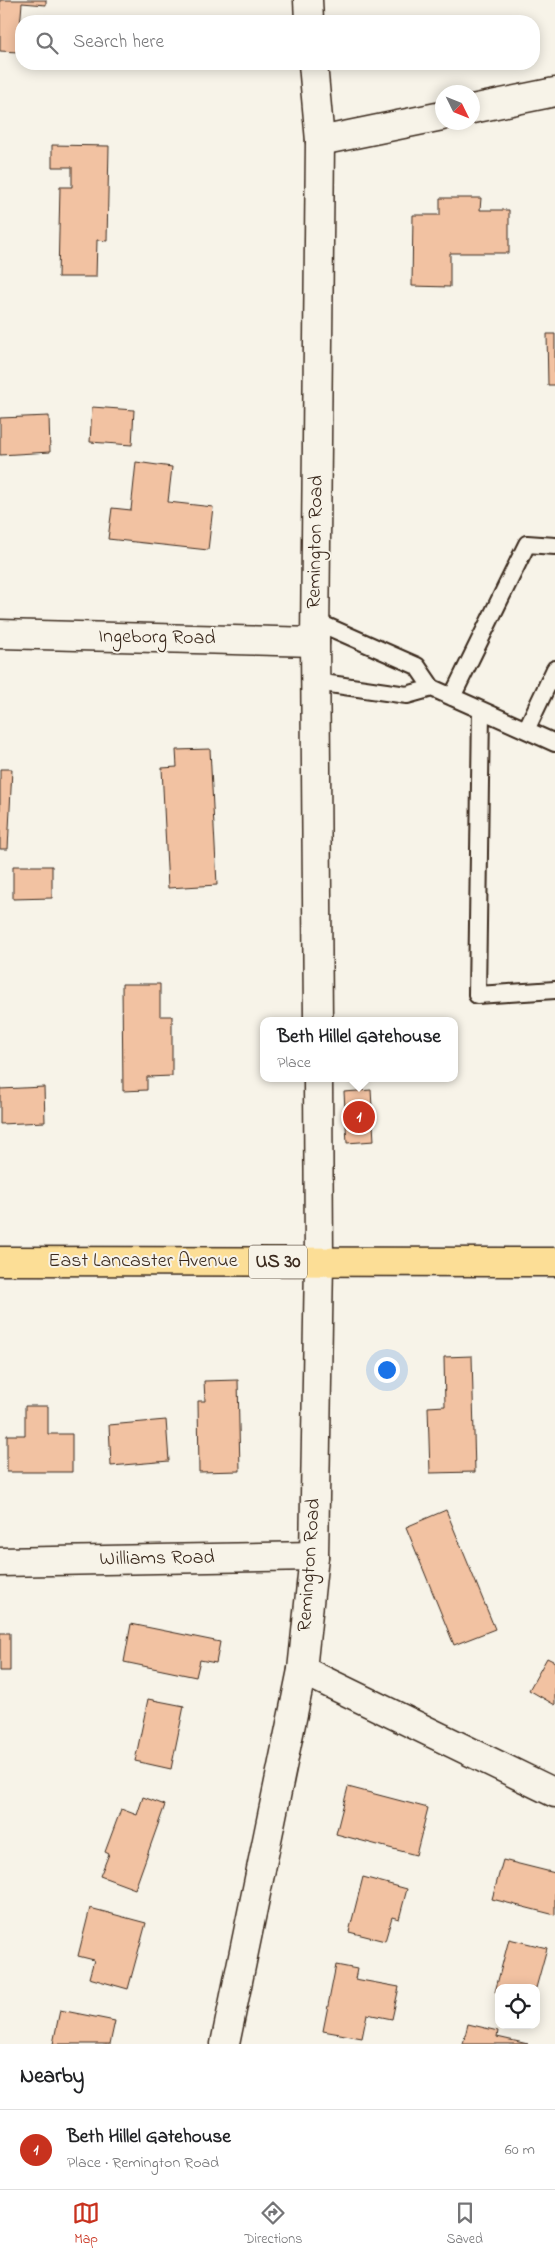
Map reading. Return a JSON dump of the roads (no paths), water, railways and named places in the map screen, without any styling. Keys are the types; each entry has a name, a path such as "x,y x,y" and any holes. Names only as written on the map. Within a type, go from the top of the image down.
{"highway":[{"name":"East Lancaster Avenue","path":"0,1261 555,1262"}],"street":[{"path":"308,0 309,15"},
{"name":"Remington Road","path":"314,70 320,141 315,631 318,1017"},
{"path":"480,107 555,92"},
{"path":"320,141 435,117"},
{"name":"Ingeborg Road","path":"0,634 315,631"},
{"name":"Remington Road","path":"225,2044 302,1670 314,1556 319,1262 318,1082"},
{"name":"Williams Road","path":"0,1562 314,1556"},
{"path":"302,1670 555,1793"}],"lane":[{"path":"452,697 527,544 555,546"},
{"path":"315,631 417,666 432,688 555,743"},
{"path":"526,730 555,669"},
{"path":"316,682 407,695 432,688"},
{"path":"481,711 477,995 555,990"}],"place":[{"name":"Beth Hillel Gatehouse","path":"359,1117"}]}
